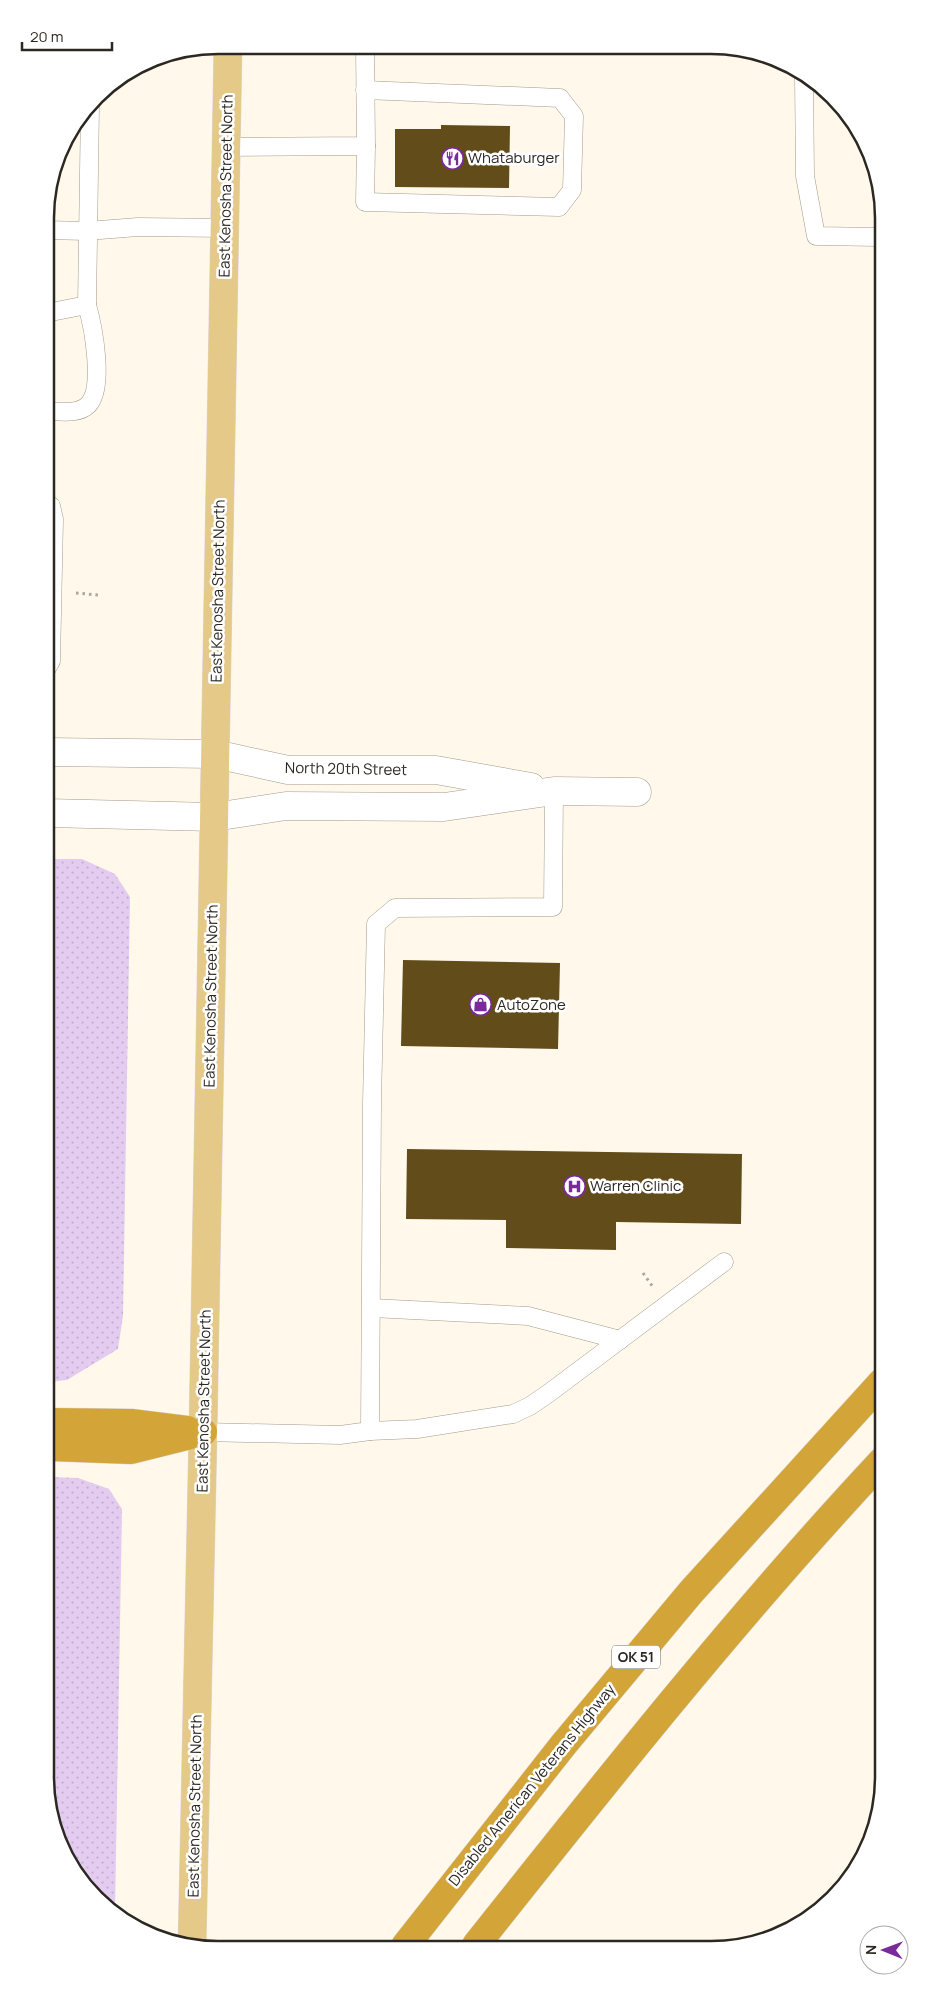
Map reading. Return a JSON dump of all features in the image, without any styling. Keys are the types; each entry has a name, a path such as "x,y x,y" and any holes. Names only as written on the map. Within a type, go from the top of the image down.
{"highway":[{"name":"Disabled American Veterans Highway","path":"409,1941 564,1744 691,1592 875,1390"},
{"path":"54,1422 131,1423 203,1432"},
{"path":"54,1447 131,1450 203,1432"},
{"path":"479,1941 634,1744 725,1636 875,1468"}],"main road":[{"name":"East Kenosha Street North","path":"192,1939 228,54"}],"street":[{"name":"North 20th Street","path":"54,752 215,754 288,770 436,770 554,791"},
{"name":"North 20th Street","path":"54,813 214,817 286,806 444,807 554,791 637,792"}],"lane":[{"path":"365,54 365,90 366,146 365,202 559,207 572,190 574,116 560,98 365,90"},
{"path":"804,83 806,176 816,236 875,237"},
{"path":"54,411 74,411 88,405 94,394 96,360 94,331 88,305 87,231 90,116"},
{"path":"226,147 366,146"},
{"path":"54,230 87,231 138,227 225,228"},
{"path":"54,311 88,305"},
{"path":"370,1431 372,1103 376,924 396,908 553,907 554,791"},
{"path":"203,1432 340,1435 370,1431 417,1429 513,1414 530,1406 724,1262"},
{"path":"372,1308 528,1316 620,1340"}],"shaded area":[{"path":"54,859 82,859 115,874 130,897 123,1316 118,1349 67,1380 54,1381"},
{"path":"54,1477 78,1478 109,1489 122,1509 115,1904 88,1877 76,1859 66,1840 55,1798"}],"building":[{"name":"Whataburger","path":"441,125 510,126 509,188 395,187 395,129 441,129"},
{"name":"AutoZone","path":"403,960 560,963 558,1049 401,1046"},
{"name":"Warren Clinic","path":"407,1149 742,1154 741,1224 616,1222 616,1250 506,1248 506,1220 406,1219"}],"place":[{"name":"Whataburger","path":"452,158"},
{"name":"AutoZone","path":"481,1005"},
{"name":"Warren Clinic","path":"574,1186"}]}
